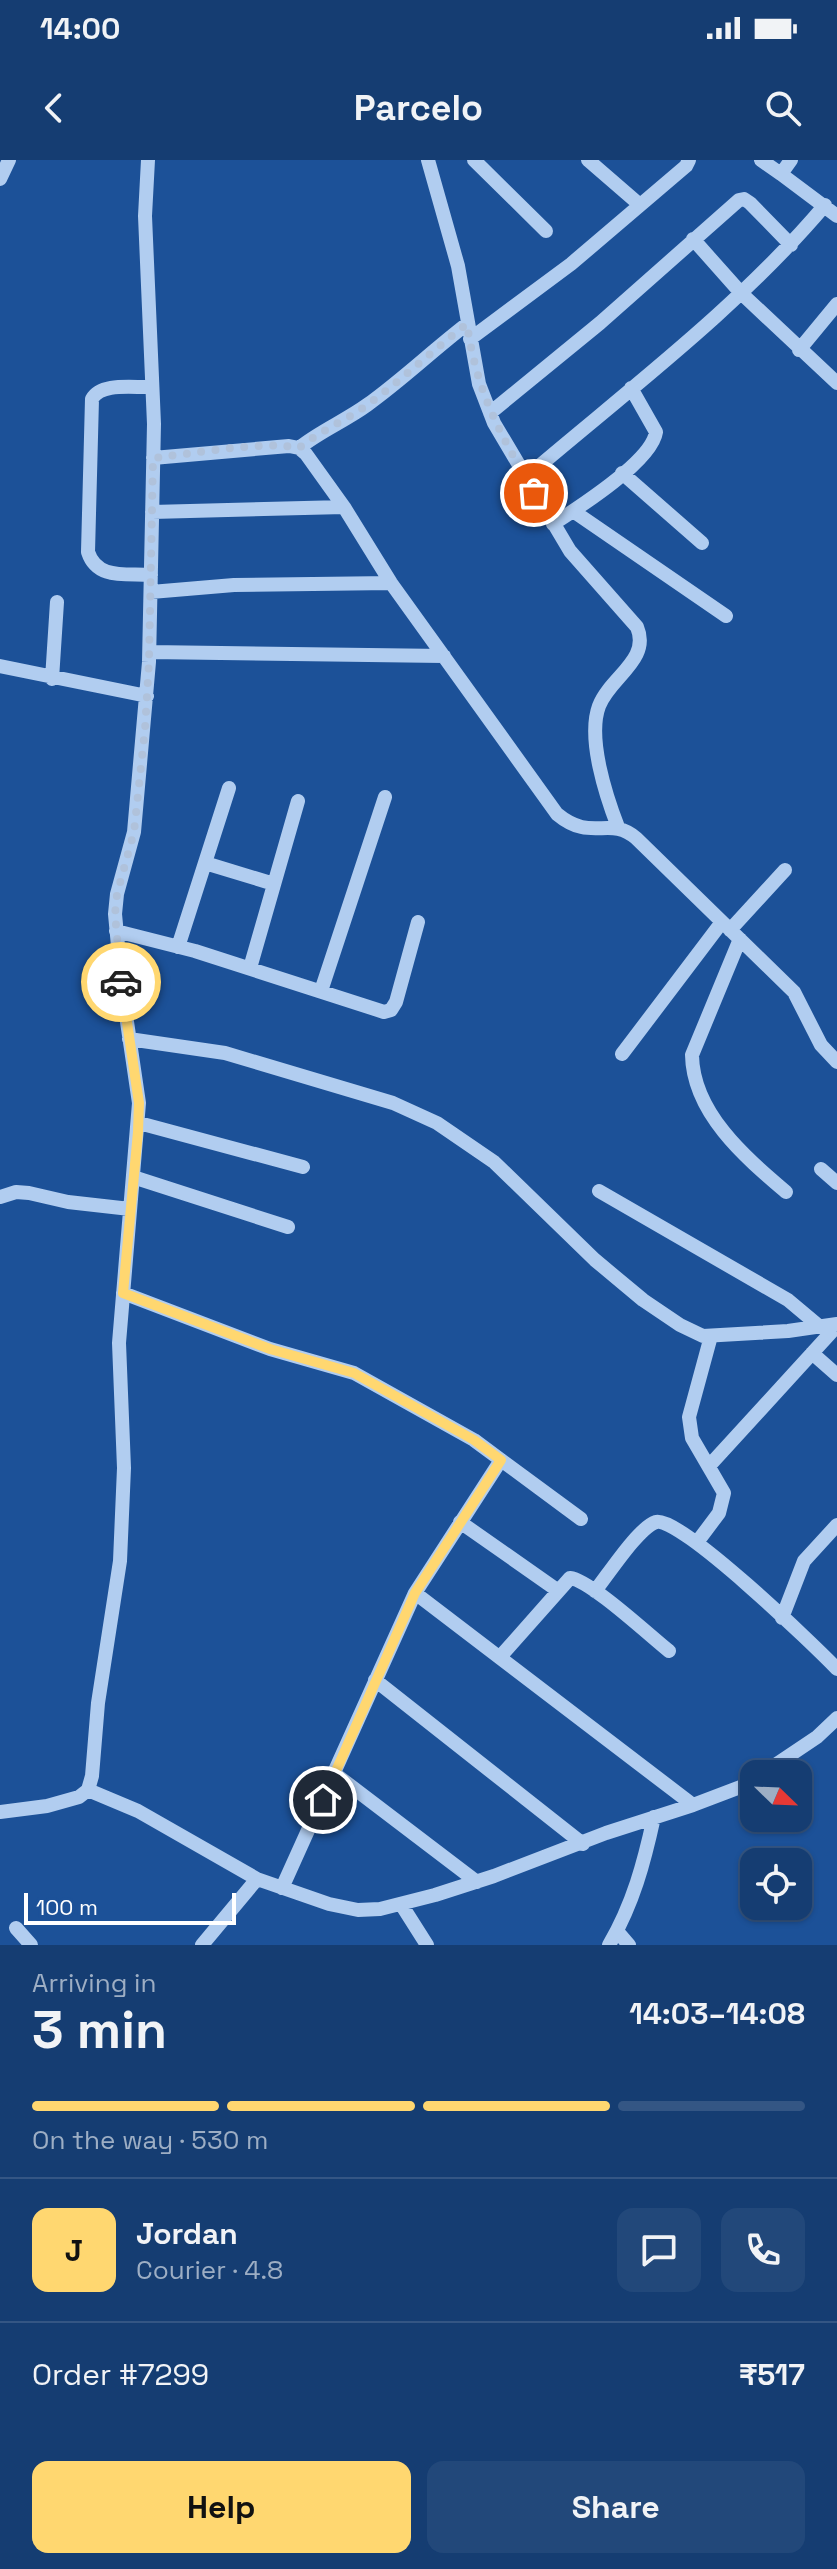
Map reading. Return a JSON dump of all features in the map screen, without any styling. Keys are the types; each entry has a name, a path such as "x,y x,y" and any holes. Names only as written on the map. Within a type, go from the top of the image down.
{"street":[{"path":"0,179 9,160"},
{"path":"1,1813 47,1806 79,1797 88,1790 121,1548 124,1468 119,1343 139,1103 116,931 117,894 134,832 150,652 153,458 145,216 148,160"},
{"path":"474,160 546,231"},
{"path":"588,160 640,205"},
{"path":"470,339 571,264 686,166 689,160"},
{"path":"761,160 837,216"},
{"path":"781,174 791,160"},
{"path":"429,161 458,266 479,384 490,413 570,551 637,627 642,638 637,657 600,705 595,724 606,797 618,827 636,838 794,992 821,1045 837,1062"},
{"path":"490,413 600,323 732,204 744,199 791,245"},
{"path":"525,478 741,293 791,245 825,205"},
{"path":"693,239 741,293 837,383"},
{"path":"799,350 837,304"},
{"path":"299,448 370,403 467,324"},
{"path":"151,575 103,572 95,568 88,552 94,393 101,389 152,387"},
{"path":"553,524 622,473 651,446 656,432 631,388"},
{"path":"153,458 259,447 299,448 344,507 391,583 557,814 575,827 589,831 618,827"},
{"path":"622,473 702,543"},
{"path":"152,512 344,507"},
{"path":"573,511 726,616"},
{"path":"151,592 234,585 391,583"},
{"path":"52,679 57,602"},
{"path":"150,652 444,656"},
{"path":"0,666 147,696"},
{"path":"178,947 229,788"},
{"path":"321,991 385,797"},
{"path":"250,968 298,801"},
{"path":"205,863 274,884"},
{"path":"622,1054 785,870"},
{"path":"116,931 250,968 384,1012 391,1010 396,1002 418,922"},
{"path":"731,930 692,1055 692,1074 727,1137 742,1155 786,1192"},
{"path":"129,1039 225,1053 393,1103 437,1123 494,1162 595,1260 643,1300 680,1325 703,1336 837,1325"},
{"path":"139,1123 303,1167"},
{"path":"821,1169 837,1183"},
{"path":"133,1177 288,1227"},
{"path":"599,1191 788,1300 819,1326"},
{"path":"0,1197 16,1192 29,1193 68,1202 130,1209"},
{"path":"123,1293 270,1349 354,1373 474,1440 581,1519"},
{"path":"709,1466 837,1325"},
{"path":"698,1541 719,1513 724,1500 721,1485 692,1438 689,1417 711,1336"},
{"path":"812,1353 837,1375"},
{"path":"282,1888 415,1593 501,1460"},
{"path":"595,1591 643,1531 654,1522 663,1521 698,1541 837,1669"},
{"path":"460,1522 557,1590"},
{"path":"782,1618 804,1561 837,1525"},
{"path":"500,1657 570,1578 595,1591 669,1651"},
{"path":"415,1593 693,1805"},
{"path":"375,1680 583,1844"},
{"path":"783,1760 817,1737 837,1718"},
{"path":"335,1774 477,1882"},
{"path":"88,1790 138,1811 257,1879 329,1904 358,1910 380,1909 477,1882 740,1787"},
{"path":"609,1945 641,1876 654,1817"},
{"path":"202,1945 257,1879"},
{"path":"401,1904 427,1945"},
{"path":"16,1928 31,1945"},
{"path":"617,1931 629,1945"}],"way so far":[{"path":"121,982 115,914 117,894 134,832 145,729 153,458 259,447 299,448 370,403 467,324 479,384 490,413 534,493"}],"route":[{"path":"121,982 139,1103 123,1293 270,1349 354,1373 474,1440 501,1460 415,1593 323,1800"}]}
